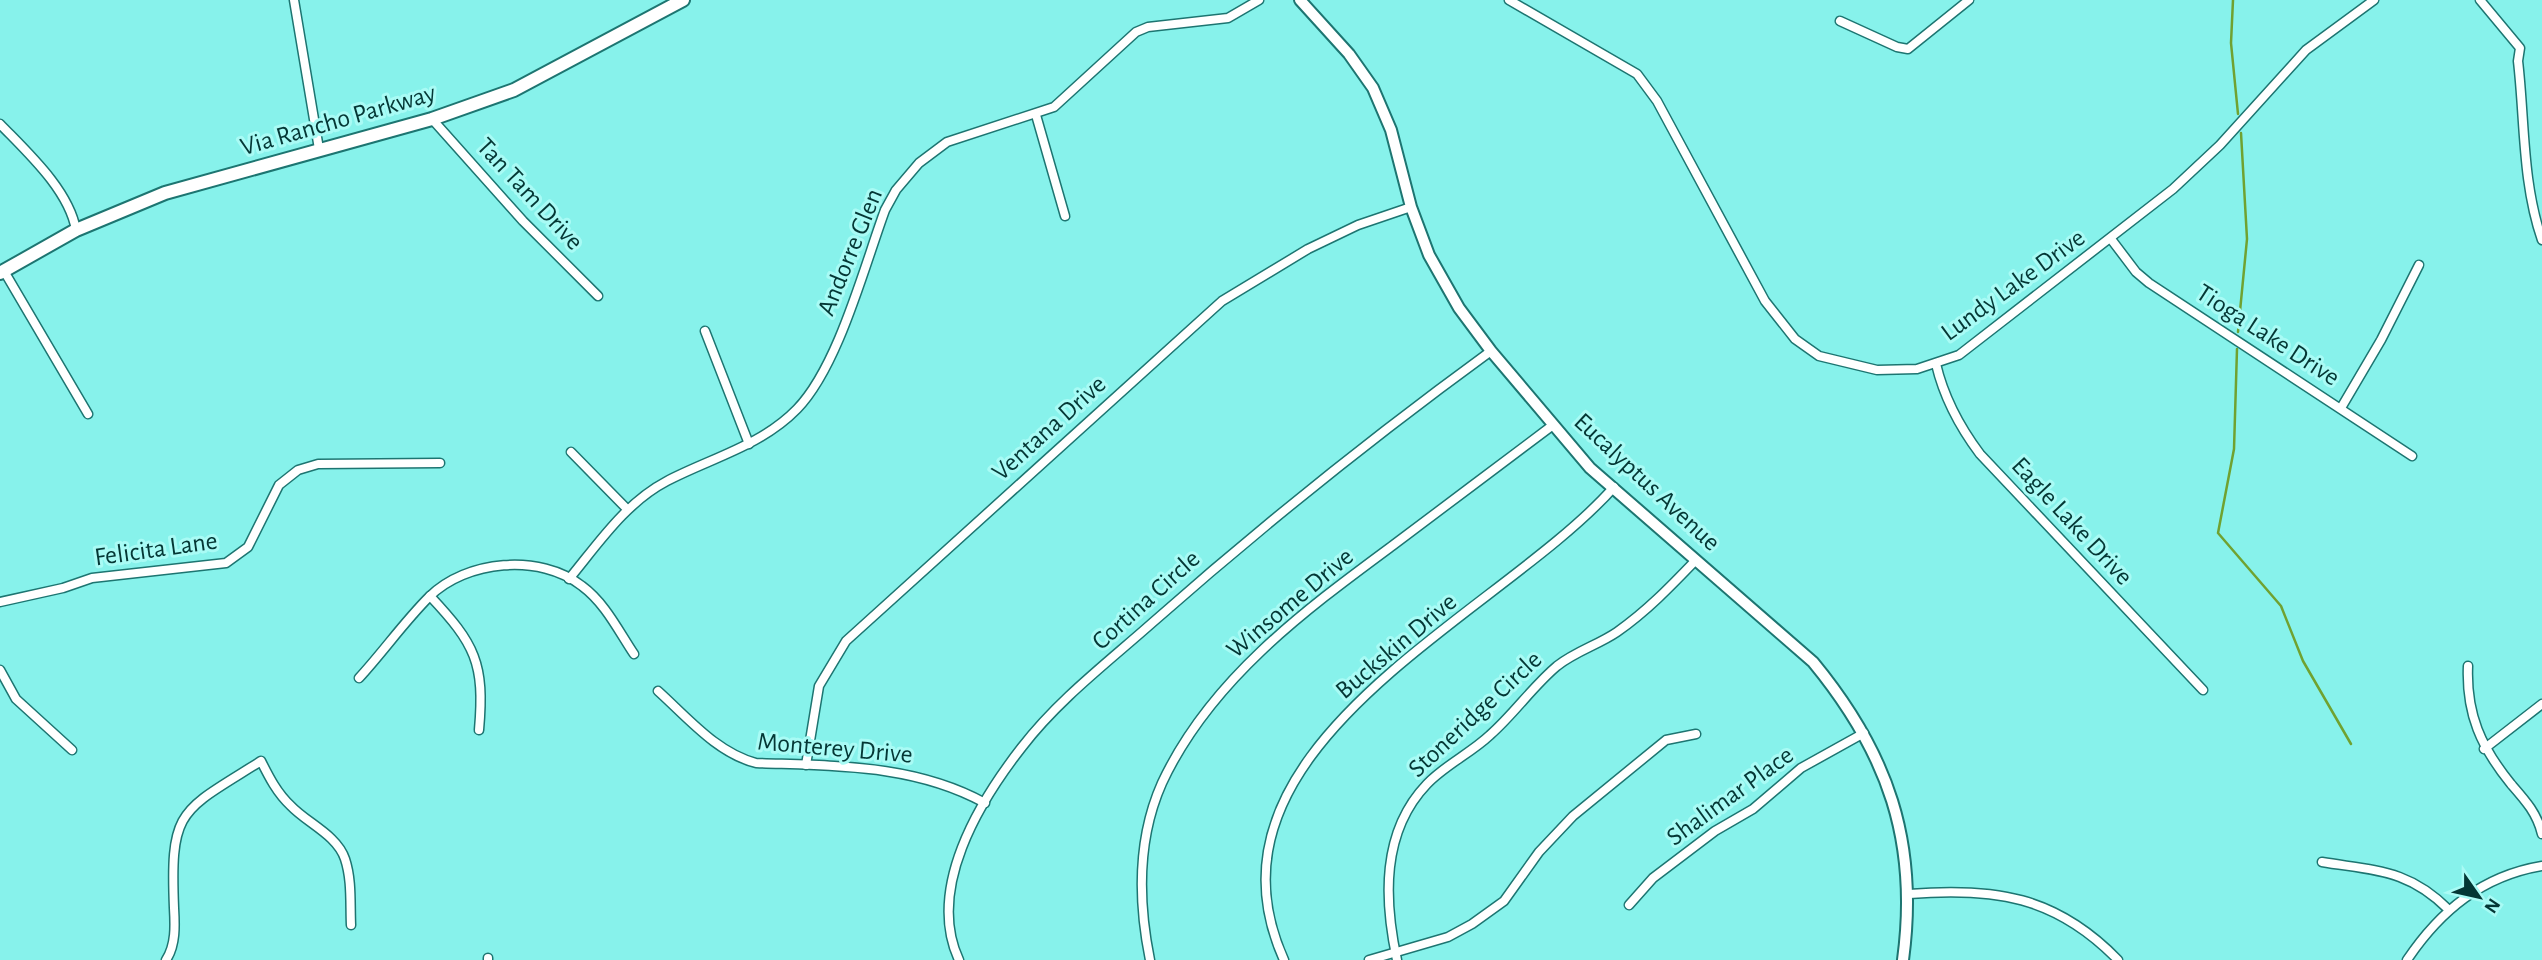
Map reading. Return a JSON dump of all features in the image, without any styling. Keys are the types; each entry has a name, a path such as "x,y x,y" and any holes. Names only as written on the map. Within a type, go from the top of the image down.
{"main road":[{"name":"Via Rancho Parkway","path":"2,272 76,230 165,193 432,119 514,90 683,0"}],"street":[{"path":"294,0 319,149"},
{"name":"Andorre Glen","path":"569,579 627,509 665,482 749,444 779,426 815,387 828,365 885,210 896,190 919,163 947,142 1054,107 1136,32 1148,27 1228,18 1259,0"},
{"name":"Eucalyptus Avenue","path":"1300,0 1349,54 1373,88 1391,130 1411,207 1435,265 1459,308 1491,351 1591,468 1813,662 1841,696 1884,772 1897,812 1909,894 1903,960"},
{"name":"Lundy Lake Drive","path":"1509,0 1637,74 1657,101 1765,301 1794,339 1819,356 1877,370 1917,369 1937,364 1959,355 1977,343 2174,189 2220,145 2306,50 2374,0"},
{"path":"1840,21 1897,47 1908,49 1969,0"},
{"path":"2480,0 2520,48 2518,61 2526,171 2533,215 2542,240"},
{"path":"1036,115 1065,216"},
{"name":"Tan Tam Drive","path":"432,119 523,221 598,296"},
{"path":"0,124 34,159 74,219 76,230"},
{"name":"Ventana Drive","path":"806,765 819,686 846,640 1222,301 1308,249 1358,225 1411,207"},
{"name":"Tioga Lake Drive","path":"2111,239 2136,272 2149,283 2412,456"},
{"path":"2341,408 2381,340 2419,265"},
{"path":"2,272 88,414"},
{"path":"705,331 749,444"},
{"name":"Cortina Circle","path":"959,960 948,913 952,882 962,850 985,803 1022,746 1082,685 1259,528 1361,446 1491,351"},
{"name":"Eagle Lake Drive","path":"1937,364 1942,387 1962,431 1980,454 2203,690"},
{"name":"Winsome Drive","path":"1150,960 1142,919 1142,860 1149,825 1161,785 1180,749 1204,715 1235,678 1314,603 1553,425"},
{"path":"571,452 627,509"},
{"name":"Felicita Lane","path":"0,602 63,588 92,578 226,563 248,547 279,485 298,470 318,464 440,463"},
{"name":"Buckskin Drive","path":"1284,960 1268,910 1265,873 1273,828 1291,786 1315,749 1362,695 1556,545 1614,487"},
{"name":"Stoneridge Circle","path":"1396,956 1387,893 1388,866 1392,847 1410,804 1427,783 1490,736 1556,667 1577,652 1615,633 1651,606 1696,560"},
{"path":"359,678 430,596 460,576 485,567 536,567 580,584 600,602 634,654"},
{"path":"430,596 461,629 476,657 482,693 479,730"},
{"path":"2468,666 2469,708 2484,749 2533,811 2542,835"},
{"path":"0,670 16,699 72,750"},
{"name":"Monterey Drive","path":"658,691 715,743 741,760 874,769 920,776 985,803"},
{"path":"2484,749 2542,704"},
{"name":"Shalimar Place","path":"1629,905 1653,878 1715,831 1753,809 1801,768 1864,733"},
{"path":"1369,960 1396,956 1472,925 1504,901 1539,852 1573,817 1667,740 1696,734"},
{"path":"166,960 175,931 172,851 183,818 197,801 261,761 274,786 291,806 331,838 344,856 349,875 351,925"},
{"path":"2322,862 2404,877 2432,894 2449,910"},
{"path":"2407,960 2420,940 2464,896 2489,882 2542,866"},
{"path":"1909,894 1959,890 2020,898 2057,911 2097,938 2118,960"}],"waterway":[{"path":"2233,0 2231,43 2238,114"},
{"path":"2238,332 2247,239 2241,133"},
{"path":"2237,349 2234,449 2218,533 2281,606 2303,661 2351,744"}]}
